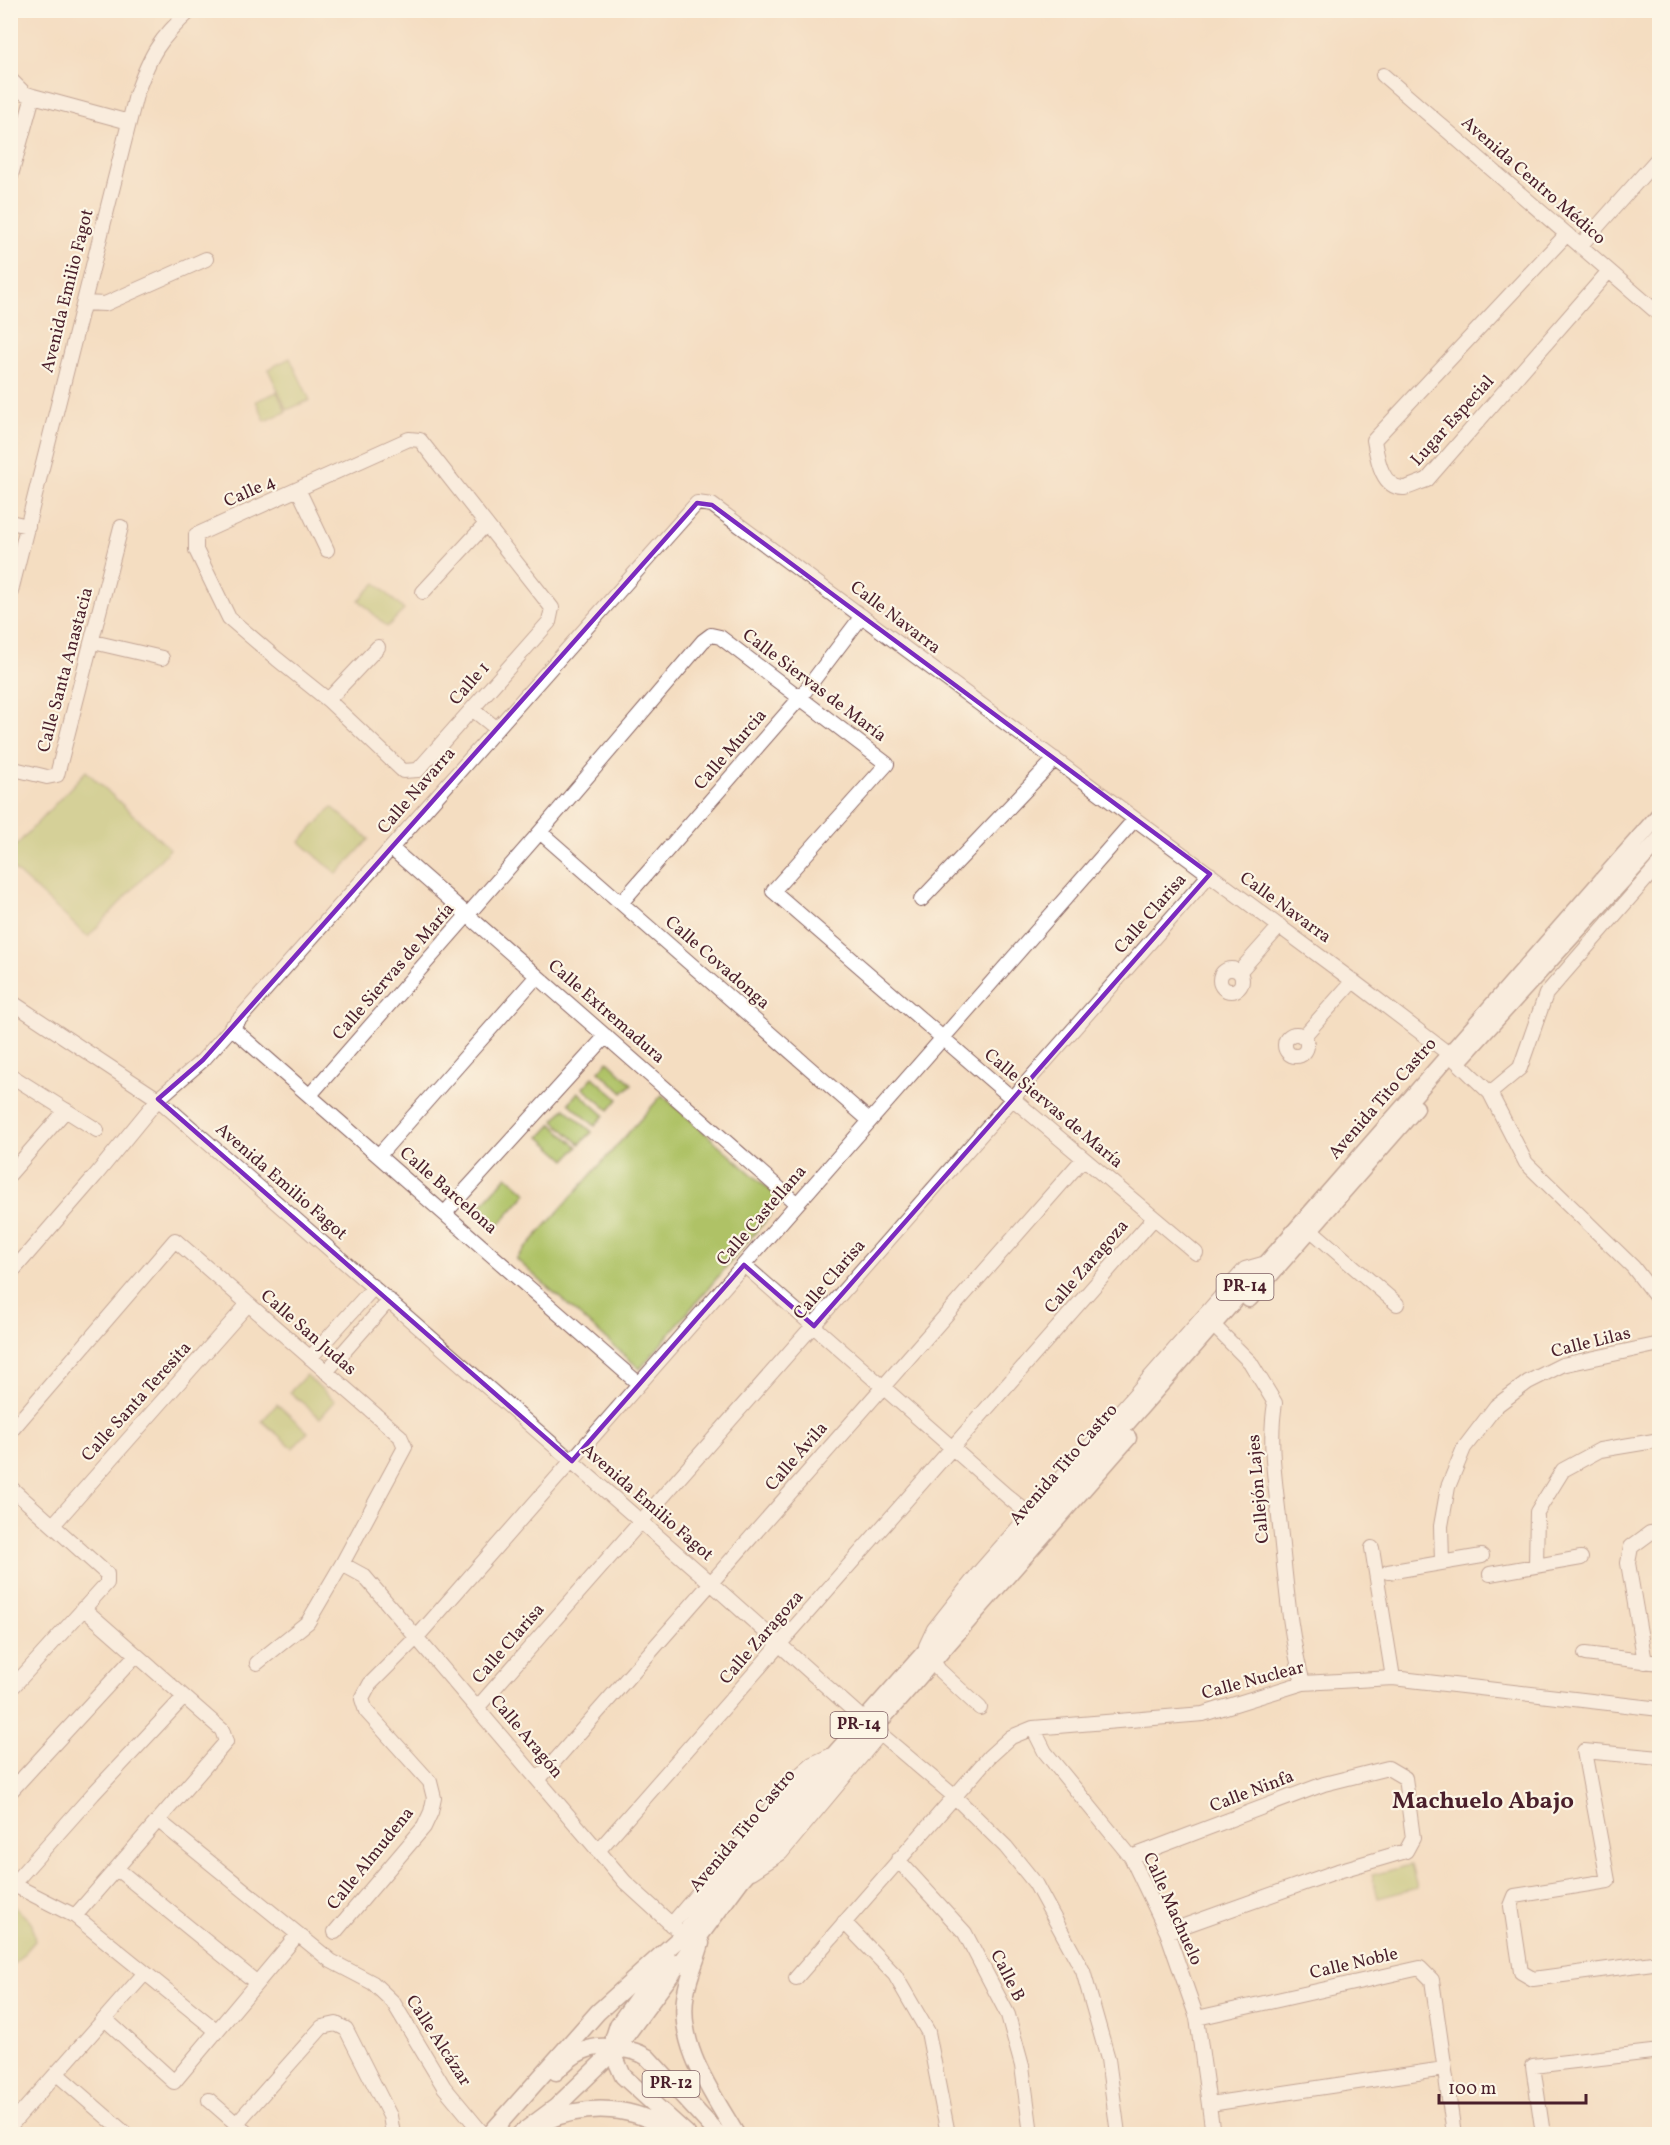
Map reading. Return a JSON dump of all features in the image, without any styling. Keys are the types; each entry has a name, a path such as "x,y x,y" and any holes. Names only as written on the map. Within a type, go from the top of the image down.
{"main road":[{"name":"Avenida Tito Castro","path":"1212,1324 1311,1230 1453,1057 1659,814"},
{"name":"Avenida Tito Castro","path":"524,2132 556,2107 616,2049 741,1880 872,1727 1042,1520 1212,1324 1453,1057 1659,839"},
{"name":"Avenida Tito Castro","path":"490,2134 598,2012 730,1872 834,1754 872,1727"},
{"path":"705,1929 687,1987 686,2024 698,2068 736,2134"},
{"path":"522,2099 580,2053 603,2045 616,2049 614,2037 618,2025 677,1930"},
{"name":"PR-12","path":"687,2134 626,2080 616,2060 616,2049 628,2049 647,2057 718,2134"},
{"path":"524,2132 570,2113 612,2109 642,2115 676,2134"}],"street":[{"name":"Avenida Emilio Fagot","path":"10,596 129,122 147,63 167,32 191,10"},
{"name":"Avenida Centro Médico","path":"1383,75 1659,315"},
{"path":"10,79 24,93 129,122"},
{"path":"10,179 33,96"},
{"path":"1580,246 1659,156"},
{"name":"Lugar Especial","path":"1567,234 1374,440 1379,465 1389,482 1403,488 1427,480 1609,271"},
{"path":"84,303 105,304 206,259"},
{"name":"Calle 4","path":"277,660 229,618 196,550 196,535 409,439 420,440 526,576"},
{"path":"298,489 327,550"},
{"name":"Calle Navarra","path":"10,1274 96,1176 158,1099 204,1060 697,503 712,505 1453,1057 1490,1093 1526,1163 1633,1267 1659,1302"},
{"path":"10,522 28,526"},
{"path":"423,592 485,525"},
{"name":"Calle Santa Anastacia","path":"10,768 47,777 57,775 121,527"},
{"name":"Calle 1","path":"277,660 328,700 403,771 418,770 549,622 552,608 526,576"},
{"name":"Calle Murcia","path":"621,903 800,699 862,616"},
{"name":"Calle Siervas de María","path":"310,1095 703,641 711,635 720,637 887,764 773,891 1012,1099 1196,1253"},
{"path":"93,642 162,658"},
{"path":"328,700 378,647"},
{"path":"472,709 496,728"},
{"path":"921,900 1055,759"},
{"name":"Calle Castellana","path":"417,1638 1135,819"},
{"name":"Calle Covadonga","path":"540,832 870,1121"},
{"name":"Calle Extremadura","path":"391,848 797,1204"},
{"path":"1490,1093 1520,1068 1545,994 1659,863"},
{"name":"Calle Clarisa","path":"477,1708 1210,874"},
{"path":"1239,972 1280,926"},
{"path":"379,1155 537,976"},
{"path":"1303,1037 1353,981"},
{"name":"Avenida Emilio Fagot","path":"10,1001 158,1099 781,1644 872,1727 955,1797 1006,1847 1035,1883 1083,1971 1108,2059 1118,2134"},
{"name":"Calle Barcelona","path":"231,1027 639,1384"},
{"path":"446,1213 606,1036"},
{"path":"10,1075 97,1130"},
{"path":"10,1174 66,1110"},
{"name":"Calle Ávila","path":"538,1780 1083,1159"},
{"name":"Calle Zaragoza","path":"598,1851 1154,1218"},
{"path":"1311,1230 1397,1304"},
{"name":"Calle San Judas","path":"10,1432 175,1240 400,1436 405,1447 308,1622 256,1662"},
{"path":"980,1708 928,1657 934,1629 950,1608 1042,1520 1212,1324 1214,1305 1245,1269 1266,1263"},
{"path":"744,1265 953,1448 1042,1520"},
{"path":"310,1358 374,1287"},
{"path":"326,1372 389,1300"},
{"name":"Calle Santa Teresita","path":"53,1525 248,1304"},
{"name":"Callejón Lajes","path":"1212,1324 1250,1362 1275,1403 1271,1425 1274,1468 1294,1652 1302,1683"},
{"name":"Calle Lilas","path":"1442,1562 1441,1526 1448,1487 1464,1448 1496,1406 1528,1382 1562,1365 1659,1344"},
{"path":"1536,1566 1537,1512 1563,1470 1600,1450 1659,1440"},
{"path":"10,1487 107,1574 107,1583 10,1690"},
{"path":"1645,1662 1628,1563 1631,1547 1650,1533 1659,1532"},
{"path":"1372,1548 1393,1678"},
{"path":"1388,1572 1482,1556"},
{"path":"1490,1574 1581,1558"},
{"name":"Calle Aragón","path":"342,1564 364,1576 625,1882 677,1930"},
{"path":"75,1916 226,1742 222,1730 83,1608"},
{"name":"Calle Almudena","path":"335,1932 424,1827 431,1812 434,1798 429,1782 366,1711 362,1699 370,1684 417,1638"},
{"path":"1585,1654 1659,1663"},
{"path":"10,1792 136,1655"},
{"name":"Calle Nuclear","path":"796,1977 989,1757 1011,1737 1033,1728 1203,1714 1302,1683 1393,1678 1659,1709"},
{"path":"184,1697 12,1884 75,1916 217,2031"},
{"name":"Calle Machuelo","path":"1033,1728 1045,1752 1131,1857 1167,1932 1197,2018 1214,2134"},
{"path":"1659,1758 1584,1751 1608,1881 1515,1896 1511,1906 1521,1972 1533,1978 1659,1962"},
{"name":"Calle Ninfa","path":"1131,1857 1324,1784 1388,1768 1405,1778 1413,1838 1406,1851 1338,1871 1167,1932"},
{"name":"Calle Alcázar","path":"159,1821 331,1961 373,1983 393,2002 444,2087 483,2134"},
{"name":"Calle B","path":"898,1860 965,1933 1008,2015 1022,2066 1031,2134"},
{"path":"117,1869 257,1983"},
{"path":"843,1922 895,1975 928,2032 948,2134"},
{"path":"105,2019 174,2082 298,1934"},
{"name":"Calle Noble","path":"1197,2018 1420,1968 1432,1980 1454,2134"},
{"path":"10,2126 145,1973"},
{"path":"236,2124 322,2027 336,2024 346,2029 390,2116 393,2134"},
{"path":"1543,2134 1533,2066 1659,2051"},
{"path":"1210,2104 1444,2069"},
{"path":"57,2074 126,2134"},
{"path":"209,2100 248,2134"}],"highlighted area":[{"path":"697,503 712,505 1210,874 814,1326 744,1265 572,1461 158,1099 203,1060"}],"green space":[{"path":"290,358 310,400 287,410 268,369"},
{"path":"277,392 286,412 265,421 256,401"},
{"path":"376,583 404,610 387,627 359,600"},
{"path":"86,771 170,849 88,937 10,866 11,851"},
{"path":"332,807 369,839 337,874 300,842"},
{"path":"608,1061 632,1084 623,1093 599,1071"},
{"path":"593,1077 618,1099 609,1110 583,1088"},
{"path":"578,1092 604,1115 595,1126 569,1103"},
{"path":"662,1095 782,1201 640,1369 516,1259"},
{"path":"565,1108 592,1132 580,1144 554,1121"},
{"path":"552,1124 578,1147 566,1160 540,1137"},
{"path":"507,1176 527,1193 497,1227 477,1210"},
{"path":"306,1375 335,1401 320,1418 290,1392"},
{"path":"277,1404 308,1432 293,1448 262,1421"},
{"path":"1411,1865 1417,1888 1378,1898 1372,1875"},
{"path":"11,1903 32,1923 35,1941 11,1968"}],"district":[{"name":"Machuelo Abajo","path":"1483,1802"}]}
